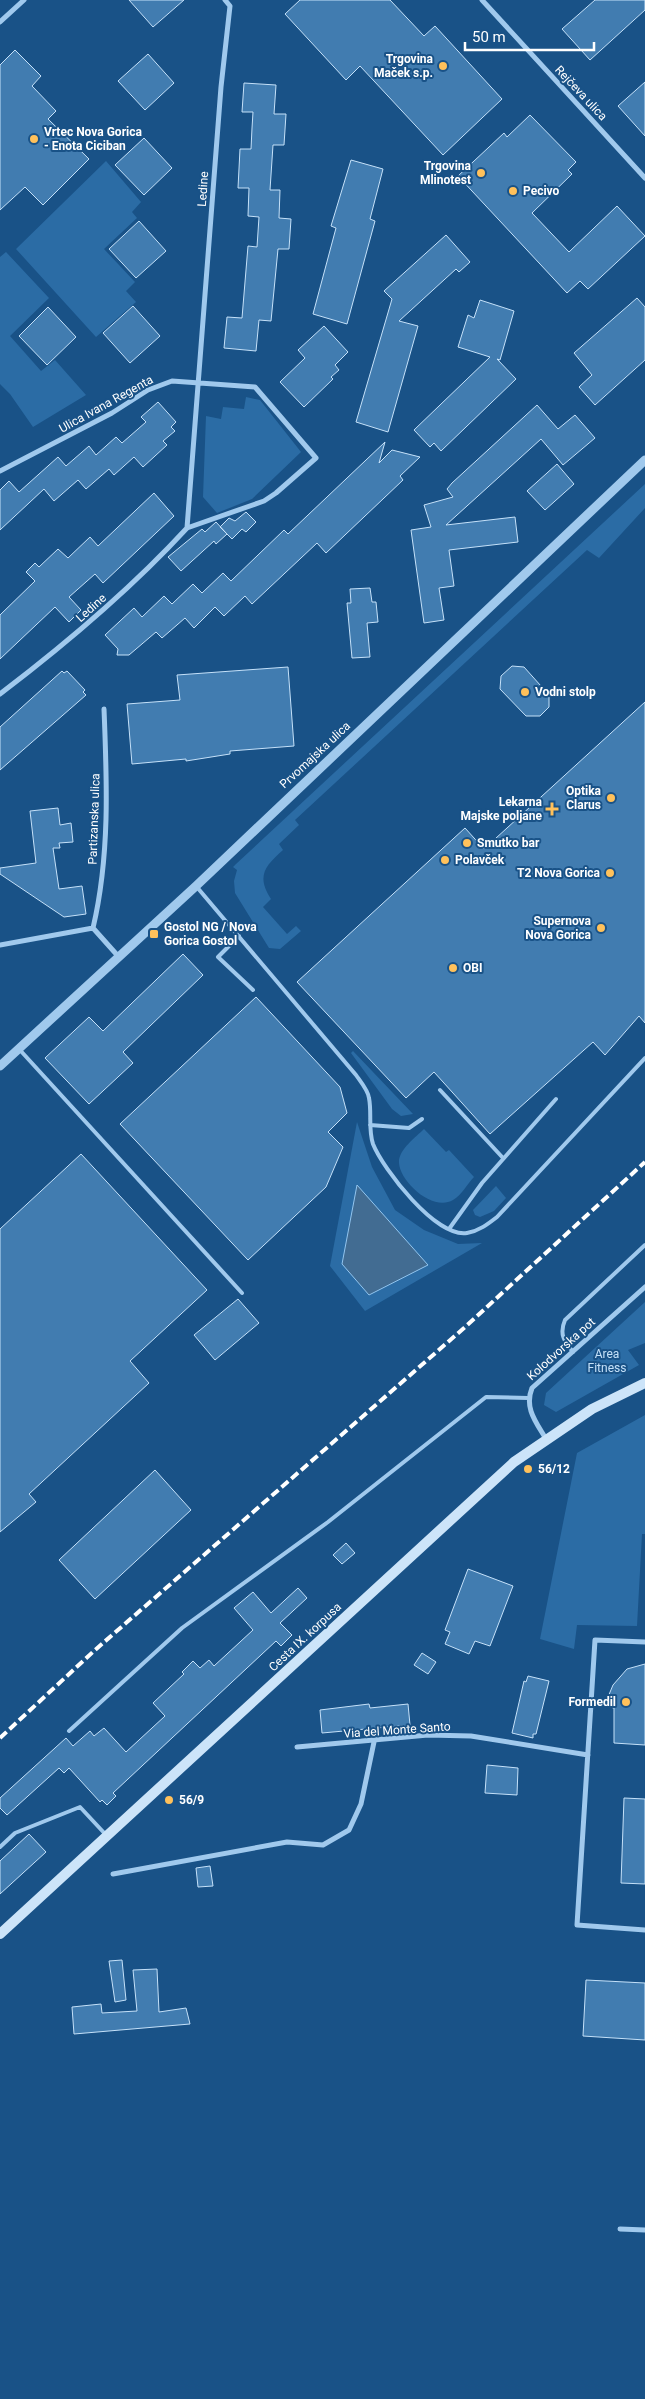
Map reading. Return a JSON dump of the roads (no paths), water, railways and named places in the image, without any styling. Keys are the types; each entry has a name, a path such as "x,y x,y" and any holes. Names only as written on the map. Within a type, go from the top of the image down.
{"main road":[{"name":"Cesta IX. korpusa","path":"0,1934 514,1462 592,1409 645,1383"}],"street":[{"path":"0,22 24,0"},
{"name":"Ledine","path":"187,528 221,87 230,6 225,0"},
{"name":"Rejčeva ulica","path":"482,0 645,178"},
{"name":"Ulica Ivana Regenta","path":"0,471 112,413 148,390 172,381 198,383"},
{"name":"Ledine","path":"0,694 70,641 116,599 187,528 264,501 316,458 255,387 198,383"},
{"name":"Prvomajska ulica","path":"0,1066 196,886 645,460"},
{"name":"Partizanska ulica","path":"93,928 101,893 107,805 104,710"},
{"path":"0,945 93,928 118,956"},
{"name":"Kolodvorska pot","path":"546,1439 530,1410 528,1398 532,1388 645,1287"},
{"path":"645,1642 595,1640 577,1924 645,1930"},
{"name":"Via del Monte Santo","path":"297,1746 374,1742 428,1735 470,1736 588,1755"},
{"path":"113,1874 287,1842 323,1844 349,1830 361,1804 374,1742"},
{"path":"620,2229 645,2230"}],"lane":[{"path":"196,886 356,1075 369,1096 372,1142 381,1160 398,1184 431,1217 449,1229 466,1234 484,1227 497,1217 645,1058"},
{"path":"239,936 218,956 253,990"},
{"path":"19,1048 242,1293"},
{"path":"440,1090 503,1158"},
{"path":"449,1229 482,1183 556,1099"},
{"path":"370,1125 410,1128 422,1119"},
{"path":"573,1352 562,1338 561,1333 565,1320 645,1245"},
{"path":"68,1731 182,1628 328,1522 486,1397 528,1398"},
{"path":"0,1847 15,1833 80,1807 107,1836"}],"railway":[{"path":"0,1738 95,1650 464,1328 645,1162"}],"place":[{"name":"Trgovina Maček s.p.","path":"443,66"},
{"name":"Vrtec Nova Gorica - Enota Ciciban","path":"34,139"},
{"name":"Trgovina Mlinotest","path":"481,173"},
{"name":"Pecivo","path":"513,191"},
{"name":"Vodni stolp","path":"525,692"},
{"name":"Optika Clarus","path":"611,798"},
{"name":"Lekarna Majske poljane","path":"552,809"},
{"name":"Smutko bar","path":"467,843"},
{"name":"Polavček","path":"445,860"},
{"name":"T2 Nova Gorica","path":"610,873"},
{"name":"Supernova Nova Gorica","path":"601,928"},
{"name":"Gostol NG / Nova Gorica Gostol","path":"154,934"},
{"name":"OBI","path":"453,968"},
{"name":"56/12","path":"528,1469"},
{"name":"Formedil","path":"626,1702"},
{"name":"56/9","path":"169,1800"}],"park label":[{"name":"Area Fitness","path":"607,1361"}]}
